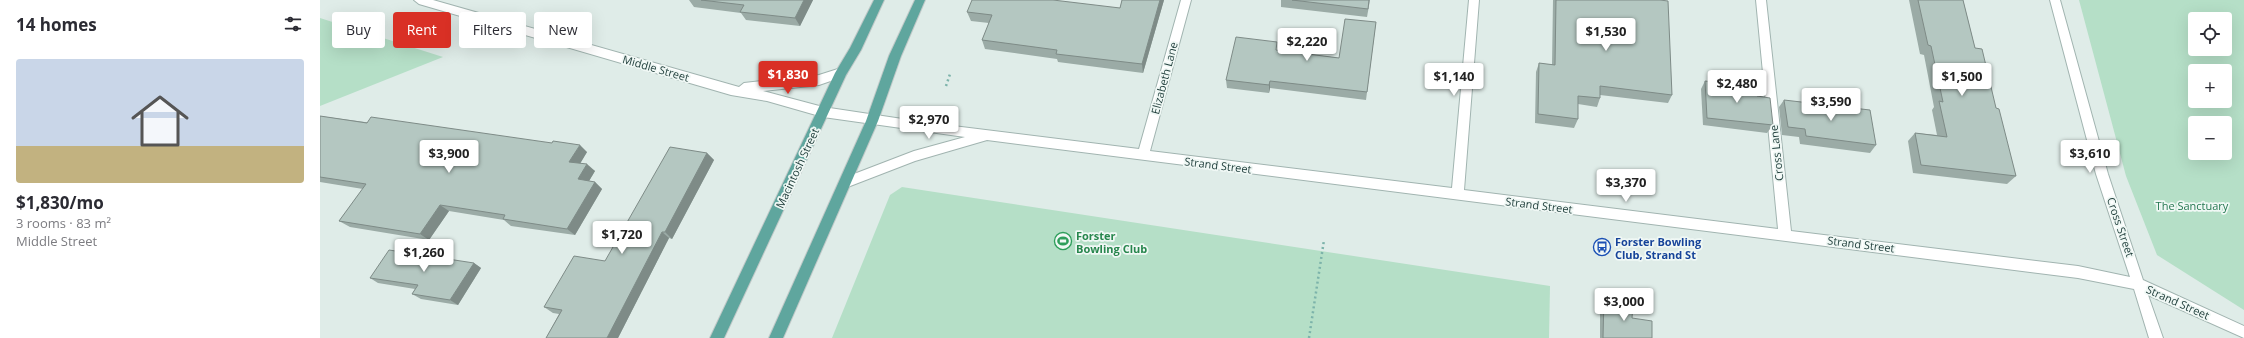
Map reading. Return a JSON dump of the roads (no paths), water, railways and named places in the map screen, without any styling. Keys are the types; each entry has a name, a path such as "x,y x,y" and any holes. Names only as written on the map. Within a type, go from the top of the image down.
{"main road":[{"name":"Macintosh Street","path":"717,338 841,74 855,50 879,0"},
{"path":"776,338 872,121 895,56 920,0"}],"street":[{"name":"Middle Street","path":"419,0 731,90 766,96 823,112 872,121"},
{"name":"Elizabeth Lane","path":"1143,155 1186,0"},
{"path":"1458,195 1474,0"},
{"name":"Cross Lane","path":"1761,0 1785,234"},
{"name":"Cross Street","path":"2055,0 2102,174 2140,285 2156,338"},
{"name":"Middle Street","path":"731,90 819,80 841,74"},
{"name":"Strand Street","path":"872,121 1458,195 1785,234 2078,272 2140,285 2244,332"},
{"path":"845,182 914,156 989,136"}],"place":[{"name":"Forster Bowling Club","path":"1063,241"},
{"name":"Forster Bowling Club, Strand St","path":"1602,247"}],"park label":[{"name":"The Sanctuary","path":"2192,205"}]}
